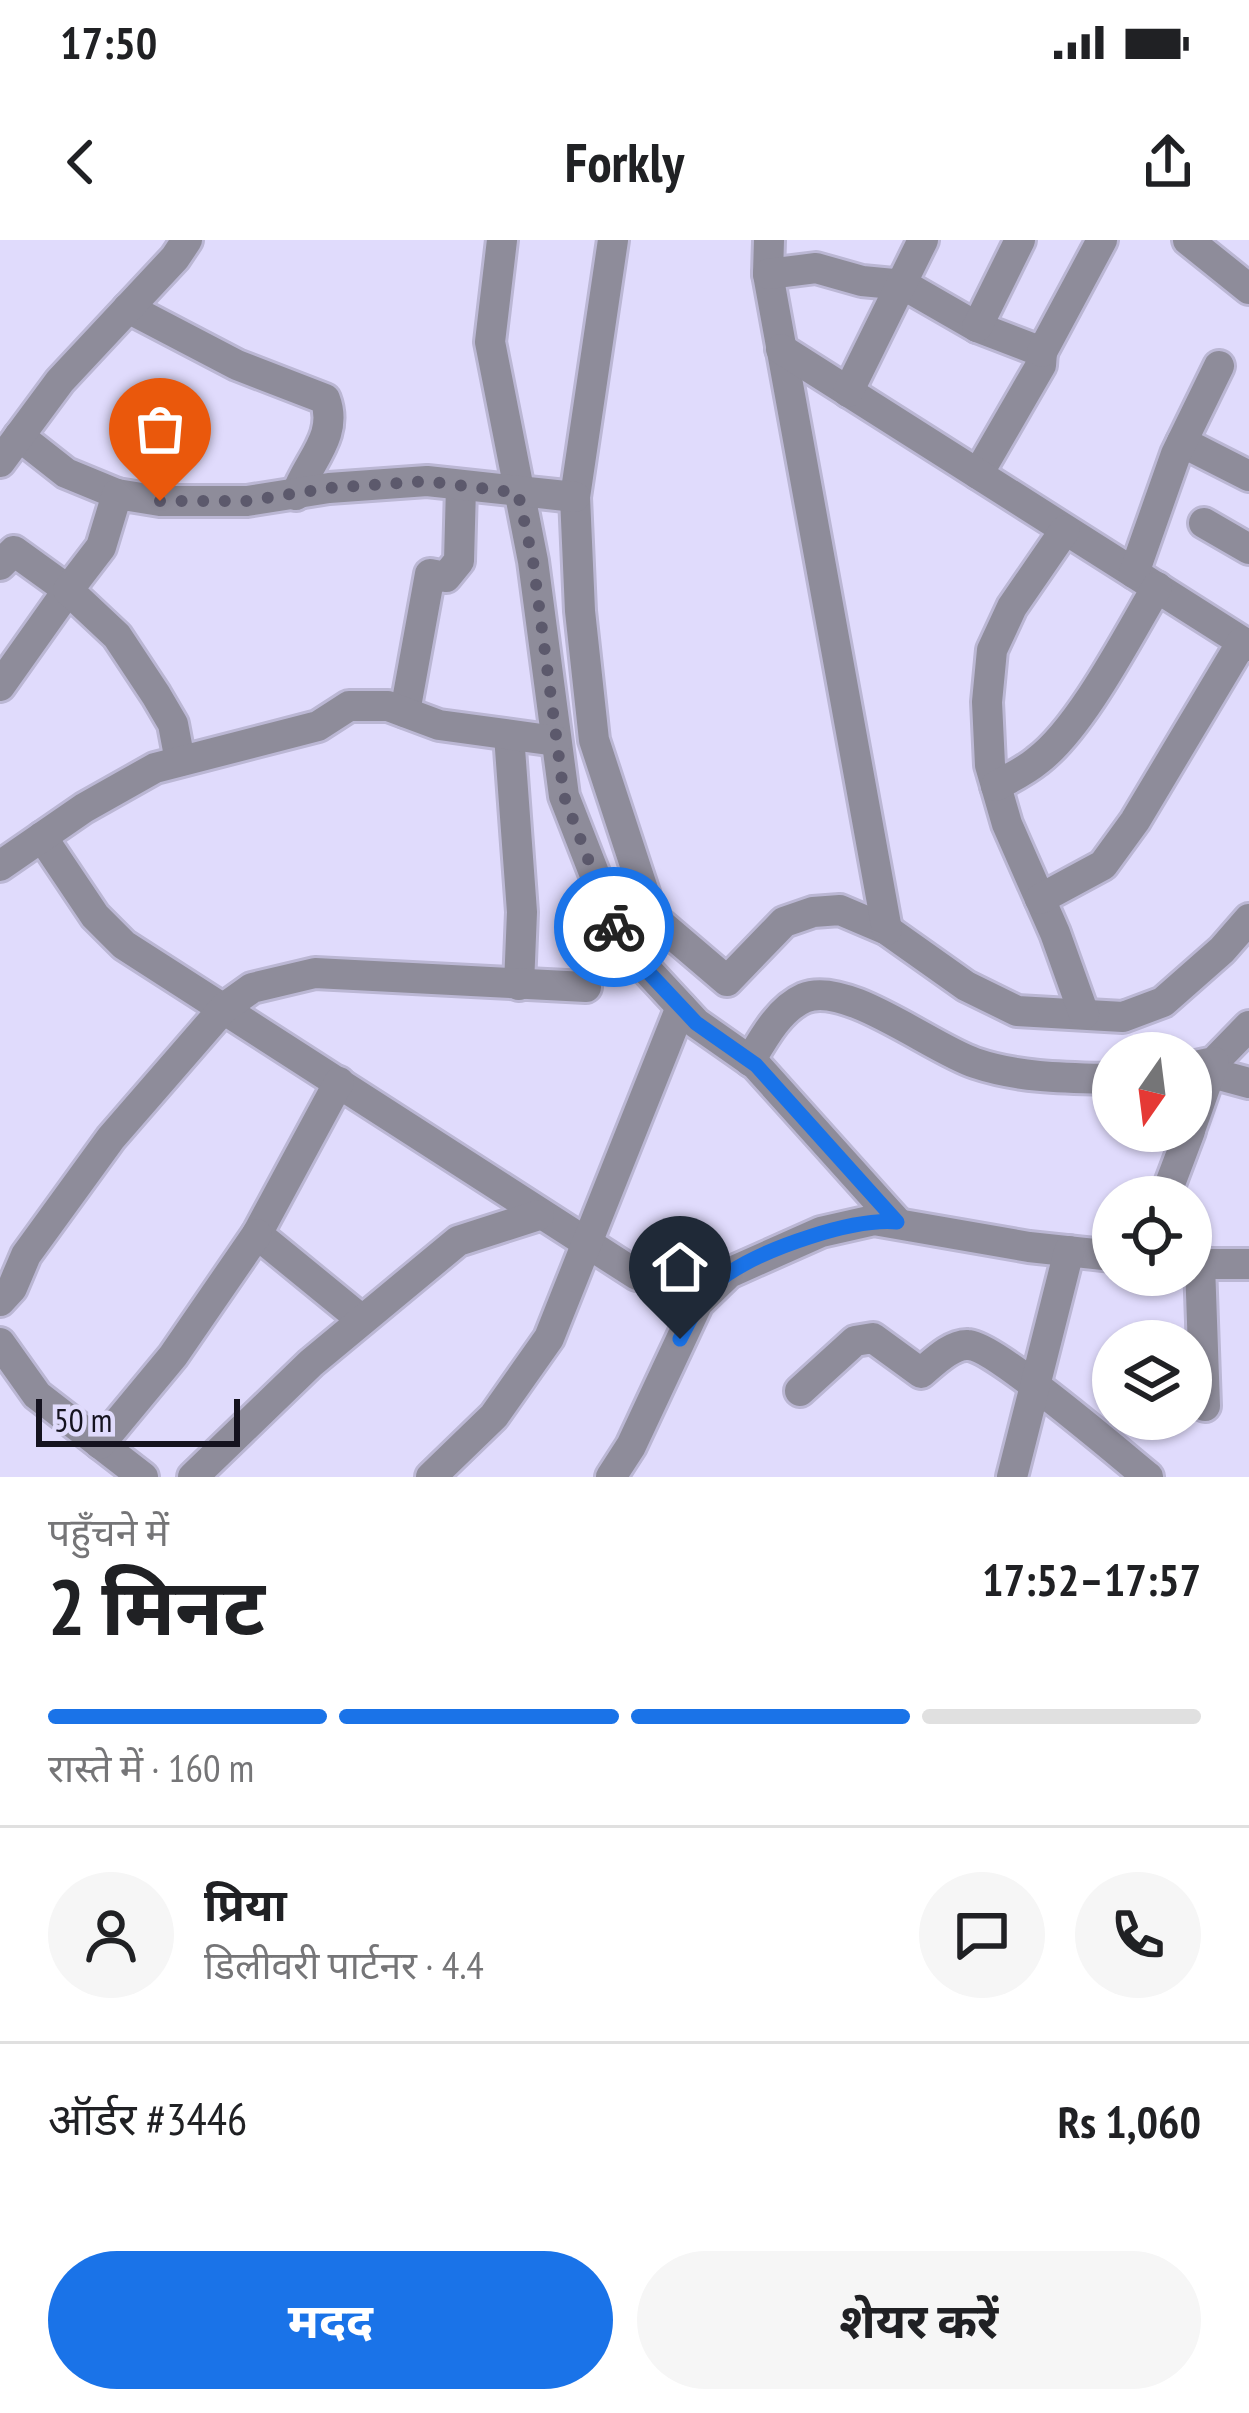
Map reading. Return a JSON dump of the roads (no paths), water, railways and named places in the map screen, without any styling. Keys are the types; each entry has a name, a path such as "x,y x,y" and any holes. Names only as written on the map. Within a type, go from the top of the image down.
{"street":[{"path":"0,462 59,381 187,240"},
{"path":"502,240 490,342 533,561 564,796 620,942 688,1015 747,1058 897,1222"},
{"path":"614,240 575,497 580,611 594,740 652,917 727,981 784,922 812,911 840,910 887,930 967,986 1018,1011 1123,1017 1162,1002 1222,950 1249,919"},
{"path":"769,240 768,274 887,930"},
{"path":"848,392 923,240"},
{"path":"977,327 1020,240"},
{"path":"978,474 1041,365 1042,352 1102,240"},
{"path":"1188,240 1249,289"},
{"path":"768,274 816,268 862,281 904,285 977,327 1042,352"},
{"path":"128,308 237,364 325,399 329,431 296,495"},
{"path":"781,350 1246,644 1103,865 1040,899"},
{"path":"996,786 1040,760 1122,648 1181,442 1219,366"},
{"path":"19,436 67,473 117,494 160,501 247,501 329,488 427,481 575,497"},
{"path":"1181,442 1249,476"},
{"path":"405,712 430,574 446,577 459,561 461,487"},
{"path":"0,686 101,547 117,494"},
{"path":"1204,523 1249,549"},
{"path":"1065,530 1012,607 992,650 987,702 990,765 1006,824 1084,1014"},
{"path":"0,565 14,551 68,590 117,636 173,724 180,761"},
{"path":"0,866 137,778 180,761 318,726 349,706 388,706 440,725 557,747 594,740"},
{"path":"509,735 522,912 519,985"},
{"path":"42,838 95,916 124,945 637,1275"},
{"path":"0,1301 12,1288 26,1255 110,1138 224,1008 252,988 315,974 586,987"},
{"path":"747,1058 773,1024 803,998 825,995 864,1006 974,1063 1037,1077 1092,1078"},
{"path":"431,1477 494,1417 549,1338 587,1240 688,1015"},
{"path":"1212,1061 1249,1026"},
{"path":"1212,1069 1249,1083"},
{"path":"100,1444 173,1356 257,1234 339,1082"},
{"path":"194,1477 311,1363 458,1240 539,1215"},
{"path":"611,1477 632,1446 698,1303 729,1273 821,1232 874,1220 1092,1254"},
{"path":"257,1234 362,1320"},
{"path":"1012,1477 1069,1251"},
{"path":"1212,1264 1249,1264"},
{"path":"800,1390 855,1341 873,1338 920,1373 966,1344 980,1348 1034,1387 1148,1477"},
{"path":"0,1343 37,1395 143,1477"}]}
